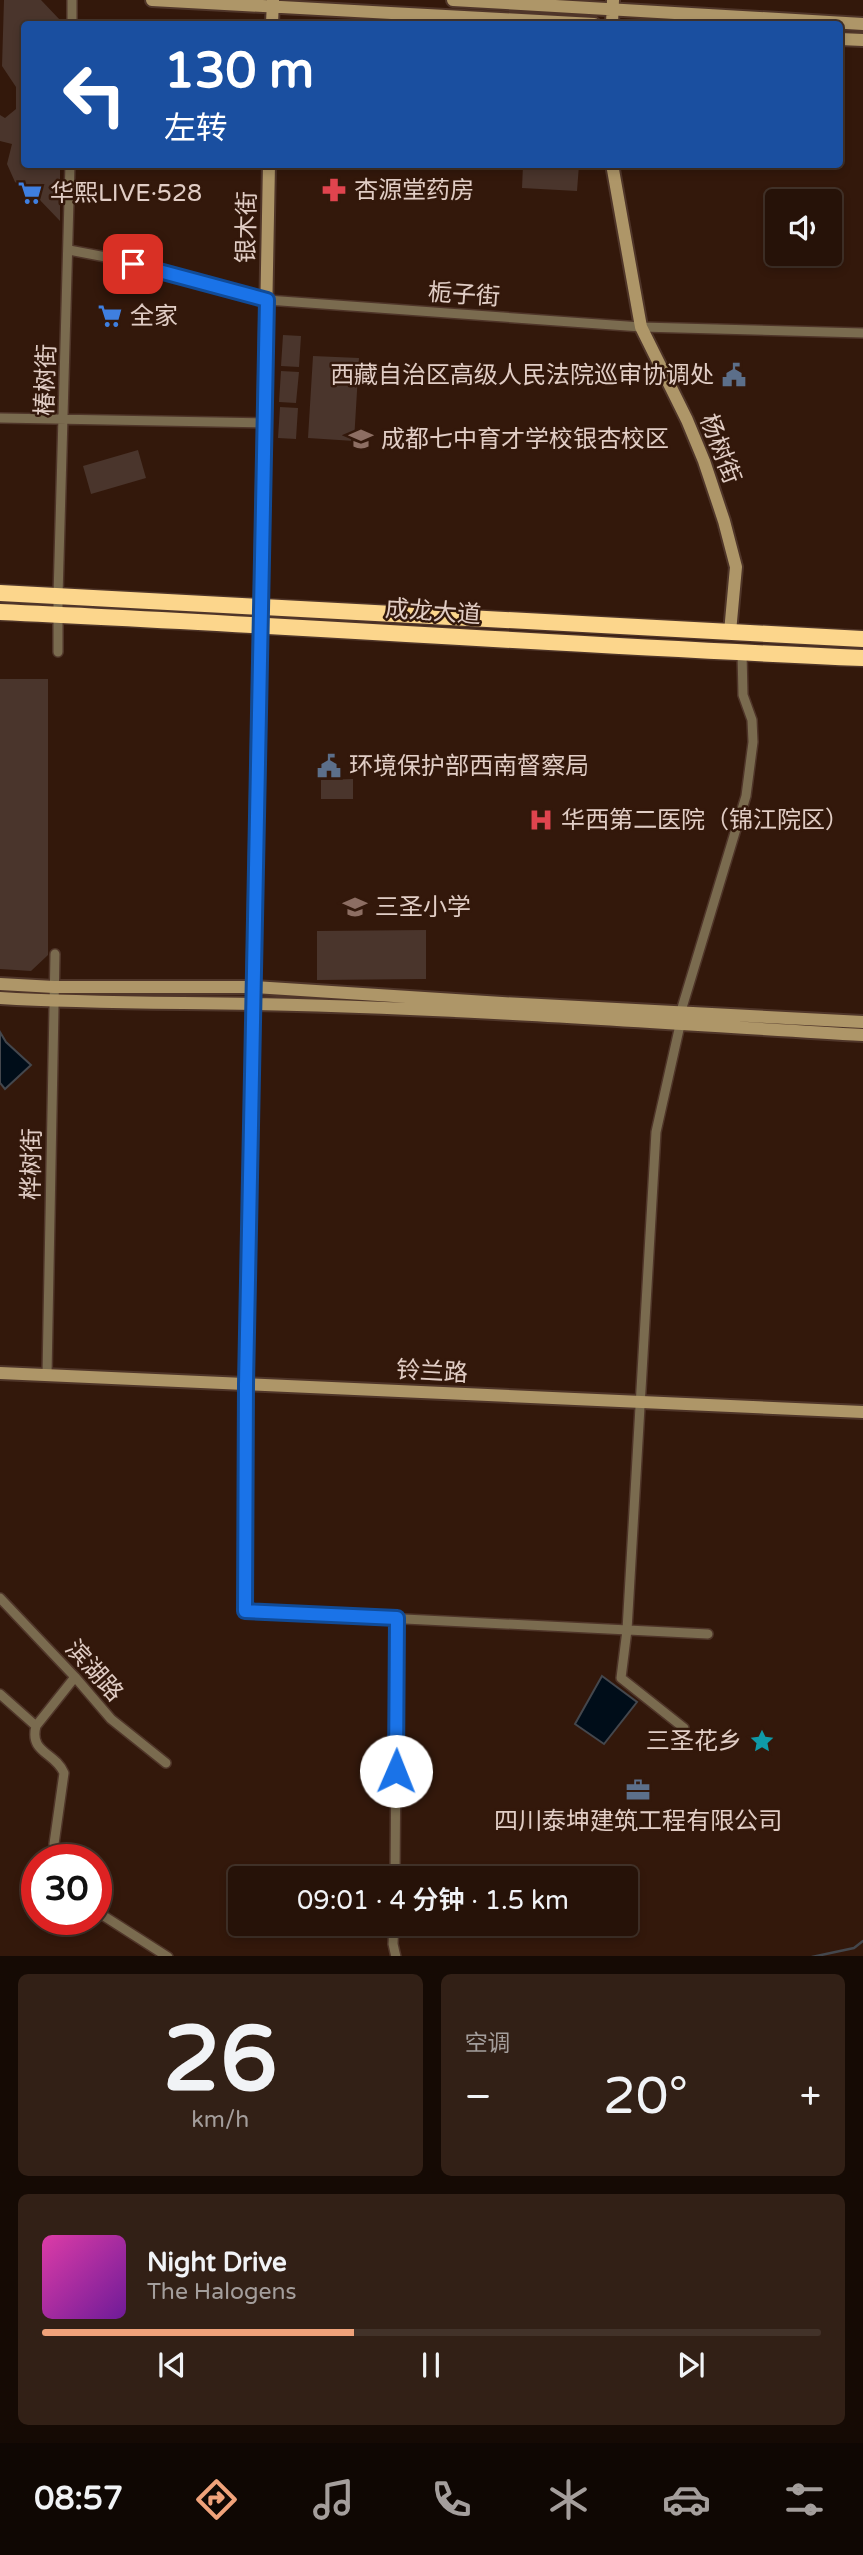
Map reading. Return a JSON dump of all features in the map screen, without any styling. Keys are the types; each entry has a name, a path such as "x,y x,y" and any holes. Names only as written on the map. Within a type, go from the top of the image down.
{"highway":[{"name":"成龙大道","path":"0,593 863,639"},
{"name":"成龙大道","path":"0,612 863,658"}],"street":[{"path":"72,0 72,21"},
{"path":"152,0 273,4 546,21"},
{"path":"453,0 613,5 824,21"},
{"path":"843,22 863,24"},
{"path":"843,39 863,40"},
{"name":"椿树街","path":"58,596 70,168"},
{"name":"银木街","path":"253,1004 270,168"},
{"name":"杨树街","path":"613,168 641,327 691,430 724,521 736,567 730,632"},
{"name":"栀子街","path":"69,250 111,258 267,300 641,327 863,333"},
{"path":"0,418 264,423"},
{"path":"58,596 58,652"},
{"path":"684,1728 621,1678 628,1630 656,1132 681,1018 746,796 753,742 752,720 743,695 742,653"},
{"name":"桦树街","path":"47,1375 55,954"},
{"path":"0,984 54,987 254,987 502,1003 863,1035"},
{"path":"0,998 863,1022"},
{"path":"253,1004 245,1611 708,1634"},
{"name":"铃兰路","path":"0,1373 863,1412"},
{"name":"滨湖路","path":"0,1598 111,1719 166,1763"},
{"path":"395,1866 397,1618"},
{"path":"54,1844 64,1773 59,1763 37,1746 33,1738 36,1726 75,1677"},
{"path":"0,1694 36,1726"},
{"path":"112,1920 168,1956"},
{"path":"393,1936 396,1956"}],"shaded area":[{"path":"4,0 41,0 60,21 21,21 21,168 60,168 60,221 36,196 15,182 7,164 12,144 0,141 0,115 5,118 16,109 16,87 2,66"},
{"path":"523,168 579,168 577,191 522,188"},
{"path":"283,335 301,336 299,367 281,366"},
{"path":"313,356 359,358 354,441 308,438"},
{"path":"281,371 299,372 296,403 279,402"},
{"path":"280,407 298,408 296,439 278,438"},
{"path":"138,450 146,478 91,494 83,466"},
{"path":"0,679 48,679 48,955 31,971 0,969"},
{"path":"353,779 353,799 321,799 321,780"},
{"path":"426,930 426,979 317,980 317,931"}],"water":[{"path":"0,1032 6,1042 31,1065 5,1089 0,1083"},
{"path":"602,1676 637,1702 604,1744 575,1724"}],"waterway":[{"path":"817,1956 854,1948 863,1941"}],"place":[{"name":"杏源堂药房","path":"334,190"},
{"name":"华熙LIVE·528","path":"30,193"},
{"name":"全家","path":"110,316"},
{"name":"西藏自治区高级人民法院巡审协调处","path":"734,375"},
{"name":"成都七中育才学校银杏校区","path":"361,439"},
{"name":"环境保护部西南督察局","path":"329,766"},
{"name":"华西第二医院（锦江院区）","path":"541,820"},
{"name":"三圣小学","path":"355,907"},
{"name":"三圣花乡","path":"762,1741"},
{"name":"四川泰坤建筑工程有限公司","path":"638,1790"}],"route":[{"path":"133,264 267,300 246,1384 245,1611 397,1618 396,1771"}]}
